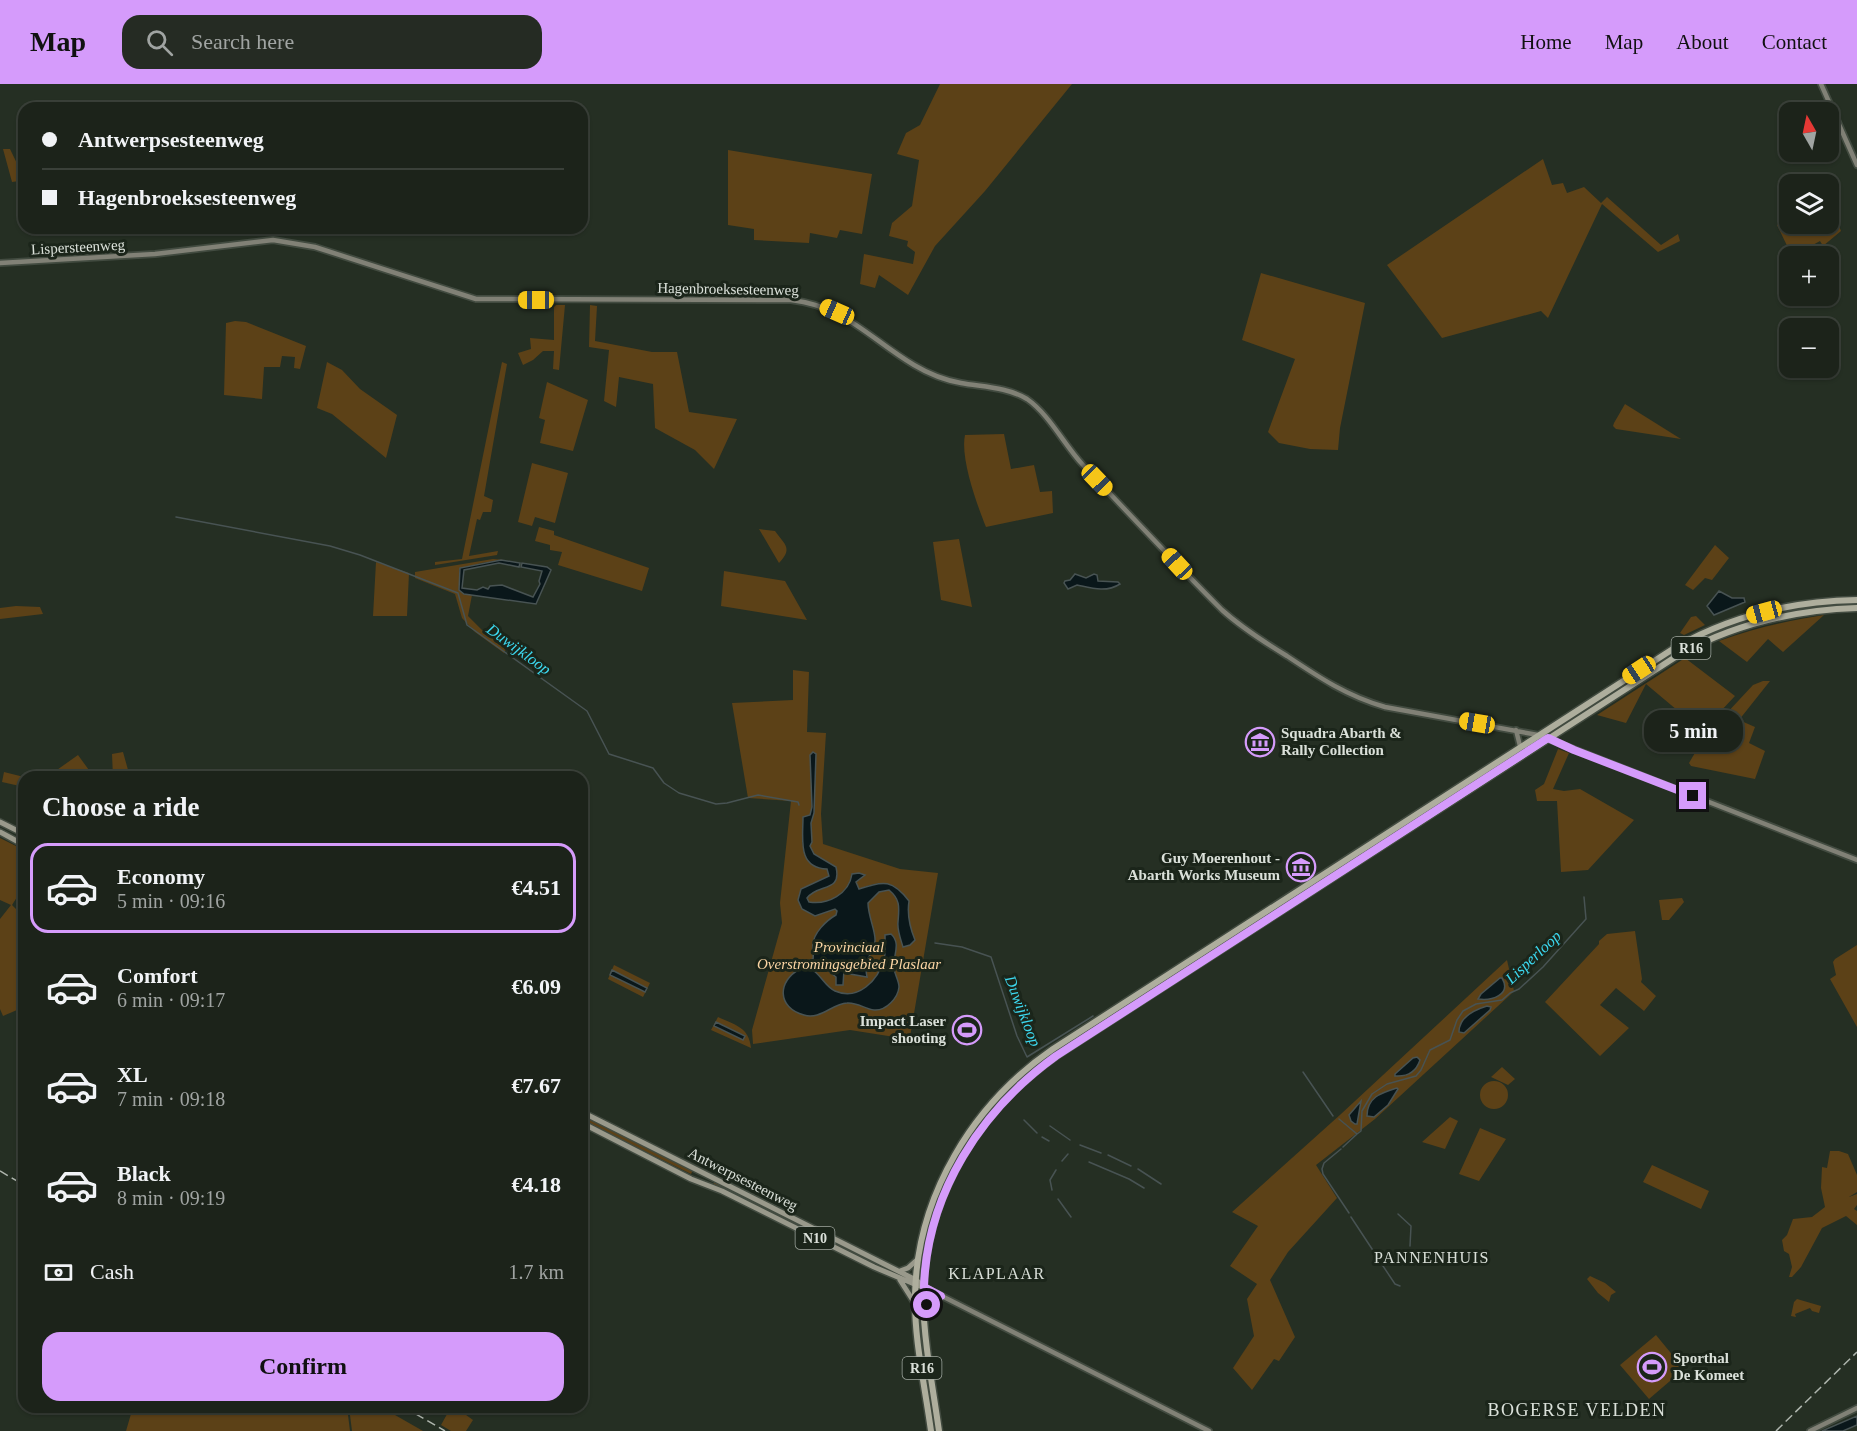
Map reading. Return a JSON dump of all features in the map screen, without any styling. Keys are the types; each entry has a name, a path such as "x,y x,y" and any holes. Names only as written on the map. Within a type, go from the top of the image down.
{"highway":[{"name":"R16","path":"931,1431 915,1304 918,1259 930,1210 953,1156 990,1104 1024,1070 1053,1048 1676,647 1711,629 1745,617 1783,608 1857,600"},
{"name":"R16","path":"939,1431 924,1315 926,1264 938,1209 957,1165 989,1117 1027,1079 1064,1051 1680,654 1727,631 1785,616 1857,608"}],"main road":[{"path":"0,822 18,831"},
{"path":"0,832 18,842"},
{"name":"Antwerpsesteenweg","path":"588,1115 900,1272 915,1283"},
{"name":"Antwerpsesteenweg","path":"588,1125 691,1179 722,1191 898,1279 924,1287"},
{"path":"691,1179 699,1176 696,1168"},
{"path":"776,1219 780,1218 781,1212"},
{"path":"900,1272 918,1259"},
{"path":"898,1279 915,1304"}],"street":[{"path":"1821,84 1857,165"},
{"name":"Lispersteenweg","path":"0,263 155,254 257,240 301,244"},
{"name":"Hagenbroeksesteenweg","path":"301,244 476,299 791,300 825,307 850,320 911,363 934,375 1006,390 1025,398 1033,404 1082,464 1222,610 1246,631 1339,690 1385,707 1516,730 1548,738 1857,861"},
{"path":"1516,730 1520,746"},
{"path":"1561,730 1562,745"},
{"name":"Antwerpsesteenweg","path":"924,1287 1209,1431"},
{"path":"924,1315 930,1301 941,1296"},
{"path":"1810,1431 1857,1408"}],"green space":[{"path":"940,84 1072,84 985,191 935,246 908,295 879,275 875,288 860,284 864,254 913,264 915,252 907,246 908,241 889,236 892,223 912,206 919,160 897,154 906,133 920,125"},
{"path":"3,149 10,149 18,166 18,181 12,182"},
{"path":"728,150 872,174 862,234 840,230 837,238 810,233 809,243 754,240 754,229 728,225"},
{"path":"1543,159 1552,185 1563,183 1567,193 1584,187 1601,203 1607,197 1661,245 1678,234 1680,241 1658,252 1602,204 1548,318 1541,311 1442,338 1387,265"},
{"path":"1781,234 1837,234 1823,246 1820,241 1811,246 1787,246"},
{"path":"1261,273 1365,303 1340,428 1338,450 1310,449 1279,443 1268,432 1295,359 1242,340"},
{"path":"565,305 559,370 553,369 554,351 543,351 523,365 518,353 531,349 530,338 554,340 554,307"},
{"path":"590,305 597,306 595,341 652,352 677,352 689,412 737,419 714,469 695,450 655,428 653,384 619,377 616,407 604,401 609,350 589,347"},
{"path":"246,322 306,346 300,369 294,368 295,357 282,356 280,367 264,367 262,399 224,395 226,323"},
{"path":"327,362 342,370 360,389 397,415 386,458 332,414 317,408"},
{"path":"502,362 507,364 484,496 493,500 491,512 483,512 480,520 477,519 469,556 498,551 497,555 435,565 435,562 462,559"},
{"path":"547,382 588,400 573,451 540,443 545,420 539,418"},
{"path":"1625,404 1681,439 1616,429 1613,426 1614,423"},
{"path":"1004,434 1011,469 1034,465 1040,492 1052,491 1053,513 986,527 967,468 965,435"},
{"path":"532,463 568,473 555,523 535,517 532,526 518,522"},
{"path":"539,527 554,531 554,535 649,568 642,591 558,565 562,552 550,550 550,545 535,541"},
{"path":"759,529 775,531 784,543 786,554 779,563"},
{"path":"959,539 972,607 941,600 933,542"},
{"path":"1715,545 1729,558 1712,580 1705,578 1693,590 1685,585"},
{"path":"493,559 504,560 481,563 459,570 459,590 472,595 468,616 482,630 509,643 504,653 475,632 462,618 455,594 415,578 415,572"},
{"path":"376,562 409,573 407,616 373,616"},
{"path":"724,571 785,581 807,620 721,606"},
{"path":"40,607 43,614 0,619 0,608"},
{"path":"1824,615 1783,652 1768,639 1747,662 1719,641 1771,625"},
{"path":"1696,616 1705,625 1684,635 1680,633 1691,617"},
{"path":"1685,658 1735,696 1702,731 1646,684 1626,723 1597,715"},
{"name":"Provinciaal Overstromingsgebied Plaslaar","path":"793,670 809,672 807,732 826,733 821,814 823,844 900,869 938,873 910,1037 901,1038 850,1030 753,1044 752,1030 782,923 780,903 791,801 748,798 732,703 793,700"},
{"path":"1770,681 1739,720 1755,727 1749,743 1765,751 1755,779 1691,766 1689,763 1706,734 1714,740 1733,720 1725,715 1753,685"},
{"path":"1558,749 1569,753 1553,789 1564,791 1580,789 1634,820 1588,870 1561,872 1557,801 1537,801 1535,790 1544,784"},
{"path":"123,752 128,771 113,771 112,754"},
{"path":"78,755 90,771 55,771"},
{"path":"4,772 18,776 18,786 2,782"},
{"path":"0,838 18,847 18,896 12,905 18,911 18,1010 3,1016 0,1009 0,919 11,905 0,900"},
{"path":"1682,898 1684,902 1669,920 1662,920 1659,900"},
{"path":"1635,931 1641,982 1656,996 1644,1011 1616,988 1600,1005 1629,1028 1600,1056 1545,1002 1607,934"},
{"path":"1857,945 1857,1027 1830,979 1836,975 1833,962 1835,959"},
{"path":"1507,960 1514,991 1375,1119 1316,1165 1337,1198 1288,1252 1270,1280 1295,1337 1279,1361 1274,1359 1252,1390 1233,1368 1254,1336 1247,1299 1257,1284 1230,1266 1258,1226 1232,1212"},
{"path":"614,965 650,983 643,997 608,979"},
{"path":"718,1017 744,1031 751,1048 711,1030"},
{"path":"1502,1067 1515,1079 1508,1085 1491,1077"},
{"path":"1494,1081 1504,1085 1508,1095 1504,1105 1494,1109 1484,1105 1480,1095 1484,1085"},
{"path":"1450,1117 1458,1121 1445,1149 1422,1142"},
{"path":"588,1119 693,1170 691,1174 588,1123"},
{"path":"1480,1128 1506,1139 1479,1181 1459,1174"},
{"path":"1830,1151 1848,1154 1857,1175 1857,1192 1849,1197 1857,1194 1857,1205 1854,1209 1857,1211 1857,1225 1846,1216 1822,1228 1801,1267 1792,1277 1789,1277 1792,1267 1789,1254 1784,1251 1782,1240 1787,1235 1793,1219 1812,1217 1825,1207 1821,1188 1822,1167 1827,1168"},
{"path":"1652,1165 1709,1191 1701,1209 1643,1182"},
{"path":"715,1181 779,1214 777,1216 713,1185"},
{"path":"785,1217 906,1277 906,1279 784,1220"},
{"path":"1590,1276 1605,1283 1616,1292 1611,1295 1609,1302 1587,1279"},
{"path":"1797,1299 1821,1306 1819,1313 1810,1308 1795,1314 1796,1317 1791,1316 1794,1302"},
{"name":"Sporthal De Komeet","path":"1656,1335 1684,1369 1649,1399 1620,1365"},
{"path":"131,1413 348,1413 350,1431 126,1431"},
{"path":"350,1413 392,1413 423,1431 352,1431"},
{"path":"448,1413 463,1413 473,1420 466,1431 451,1431 441,1425"}],"shaded area":[{"path":"501,560 520,563 519,567 499,563 464,570 462,588 477,590 502,585 533,597 540,584 542,571 521,567 522,563 547,567 551,570 536,604 464,594 459,590 460,568"},
{"path":"1075,574 1086,578 1094,574 1097,575 1098,581 1120,584 1104,589 1077,585 1068,589 1064,583"},
{"path":"1719,591 1732,598 1744,598 1745,602 1714,615 1707,606"},
{"path":"813,752 816,754 814,813 810,846 814,854 836,867 837,875 836,881 828,887 812,893 807,898 809,902 823,902 837,897 847,887 852,874 859,873 865,875 856,882 859,889 875,884 887,884 898,889 909,901 909,921 915,940 903,947 898,928 896,897 889,890 879,892 868,903 875,941 867,961 867,977 850,974 847,969 844,970 843,985 836,985 836,977 820,964 814,971 835,991 852,993 859,991 877,975 885,956 885,935 891,934 896,942 894,969 899,987 891,1003 878,1010 847,1003 821,1014 804,1015 789,1007 783,994 787,980 800,969 800,964 813,959 815,936 836,915 837,911 835,909 815,916 802,909 798,900 801,889 829,876 827,869 811,864 804,851 803,817 810,815 812,807 810,755"},
{"path":"612,970 647,988 645,992 610,975"},
{"path":"1502,978 1504,989 1499,996 1478,999 1481,994"},
{"path":"1487,1006 1491,1007 1490,1010 1464,1033 1459,1032 1464,1019 1472,1012"},
{"path":"716,1022 745,1036 743,1040 714,1026"},
{"path":"1417,1057 1420,1060 1414,1071 1408,1075 1395,1076 1413,1058"},
{"path":"1397,1088 1388,1105 1374,1117 1367,1116 1372,1100 1380,1094"},
{"path":"1361,1101 1357,1124 1355,1124 1349,1115"},
{"path":"1857,1416 1857,1425 1843,1431 1822,1431"}],"waterway":[{"name":"Duwijkloop","path":"176,517 330,546 360,555 458,593 467,625 587,711 609,754 653,768 664,783 679,793 716,804 758,795 798,802 799,805"},
{"name":"Lisperloop","path":"1357,1134 1361,1131 1362,1111 1372,1094 1387,1084 1416,1076 1430,1050 1450,1040 1463,1011 1476,1004 1502,1000 1519,989 1543,967 1586,919 1584,897"},
{"name":"Duwijkloop","path":"935,943 962,947 991,957 1017,1036 1027,1057 1093,1016"},
{"name":"Duwijkloop","path":"1303,1072 1333,1116"},
{"name":"Duwijkloop","path":"1339,1119 1357,1134 1343,1147"},
{"path":"1024,1120 1037,1133"},
{"path":"1050,1126 1070,1140"},
{"path":"1042,1137 1049,1141"},
{"path":"1080,1145 1101,1153"},
{"name":"Duwijkloop","path":"1341,1149 1324,1163 1322,1169 1349,1213"},
{"path":"1062,1161 1068,1154"},
{"path":"1108,1155 1131,1166"},
{"path":"1089,1162 1144,1188"},
{"path":"1138,1169 1161,1184"},
{"path":"1052,1190 1050,1180 1056,1170"},
{"path":"1058,1199 1071,1217"},
{"name":"Duwijkloop","path":"1398,1214 1411,1226 1410,1246"},
{"name":"Duwijkloop","path":"1351,1217 1376,1255"},
{"name":"Duwijkloop","path":"1389,1263 1404,1251"},
{"name":"Duwijkloop","path":"1379,1260 1395,1284 1400,1286"}],"railway":[{"path":"0,1171 18,1182"},
{"path":"1776,1431 1857,1352"},
{"path":"414,1413 445,1431"}],"place":[{"name":"Squadra Abarth & Rally Collection","path":"1260,742"},
{"name":"Guy Moerenhout - Abarth Works Museum","path":"1301,867"},
{"name":"Impact Laser shooting","path":"967,1030"},
{"name":"Sporthal De Komeet","path":"1652,1367"}],"district":[{"name":"PANNENHUIS","path":"1432,1257"},
{"name":"KLAPLAAR","path":"997,1273"},
{"name":"BOGERSE VELDEN","path":"1577,1410"}],"route":[{"path":"927,1305 934,1298 941,1296 924,1287 924,1276 938,1209 957,1165 1000,1104 1056,1056 1548,738 1693,796"}]}
